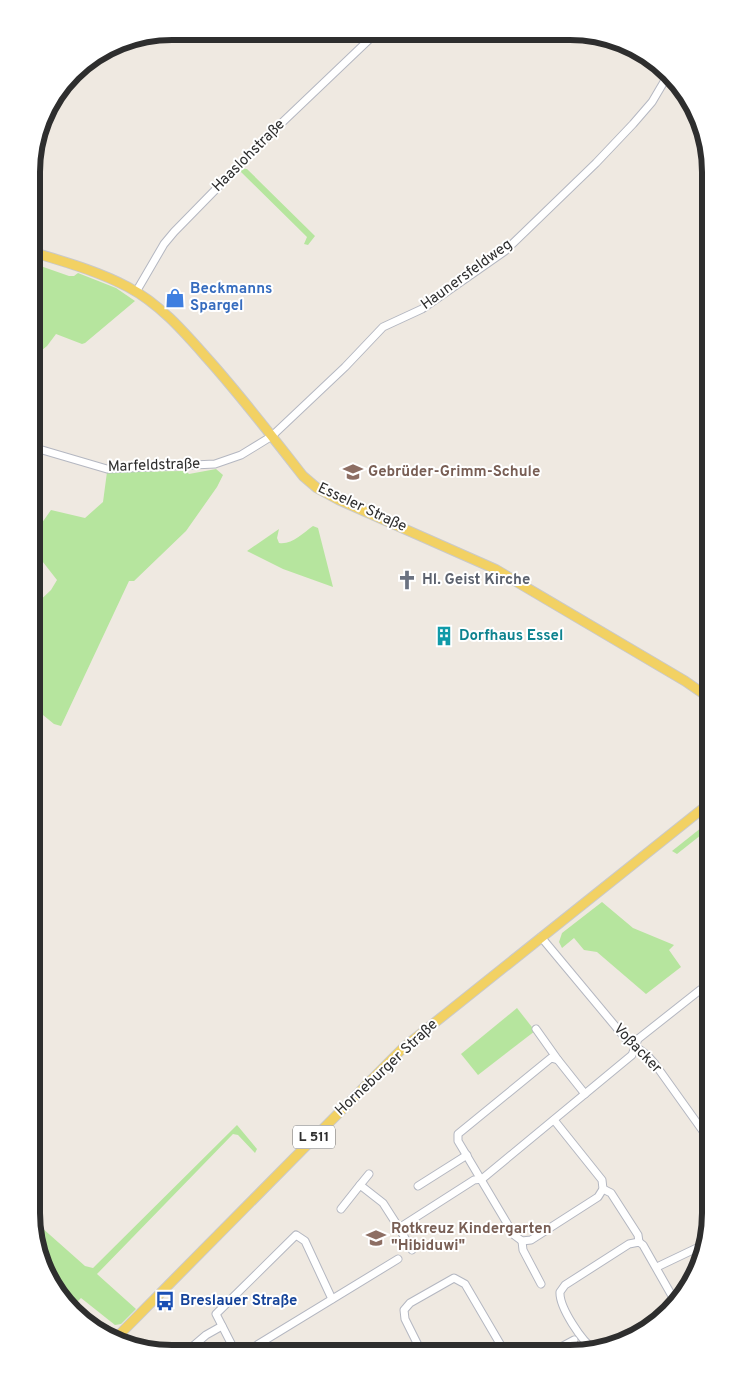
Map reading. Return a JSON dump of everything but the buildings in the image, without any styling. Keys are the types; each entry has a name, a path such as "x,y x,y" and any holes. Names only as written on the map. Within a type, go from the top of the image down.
{"main road":[{"name":"Esseler Straße","path":"40,255 105,276 136,292 179,327 234,388 303,476 325,494 495,568 702,693"},
{"name":"Horneburger Straße","path":"120,1334 403,1048 702,809"}],"street":[{"name":"Haaslohstraße","path":"136,292 164,244 174,232 269,135 368,40"},
{"name":"Haunersfeldweg","path":"272,436 345,367 383,327 422,309 505,251 596,163 633,124 652,102 665,81"},
{"name":"Marfeldstraße","path":"40,449 107,469 215,464 241,455 272,436"},
{"name":"Voßacker","path":"541,937 626,1040 647,1055 655,1064 702,1130"},
{"path":"399,1228 474,1180 482,1179 632,1055 638,1039 700,990 702,992"},
{"path":"536,1029 585,1094"},
{"path":"554,1120 602,1180 603,1189 598,1197 531,1240 522,1241 514,1235 458,1139 460,1132 547,1060 551,1058 558,1060"},
{"path":"418,1186 466,1155"},
{"path":"341,1209 370,1174"},
{"path":"360,1185 384,1203 412,1250"},
{"path":"603,1189 611,1193 638,1235 639,1242"},
{"path":"232,1345 216,1314 296,1235 305,1241 332,1299"},
{"path":"522,1241 523,1250 541,1284"},
{"path":"589,1343 581,1336 560,1301 560,1292 564,1285 629,1244 639,1242 643,1244 658,1267 672,1296"},
{"path":"658,1267 697,1248"},
{"path":"257,1345 398,1259"},
{"path":"418,1345 405,1319 404,1310 410,1303 454,1278 465,1284 501,1345"},
{"path":"194,1345 206,1335 222,1326"},
{"path":"565,1345 574,1340"}],"green space":[{"path":"240,168 247,169 315,236 308,245 304,244 307,237 241,172 221,187"},
{"path":"40,266 69,276 74,276 78,273 116,288 135,301 85,343 82,344 56,334 40,352"},
{"path":"216,469 223,475 217,487 186,531 134,581 129,581 61,726 54,724 40,713 40,600 51,590 57,580 40,558 40,526 51,510 85,518 103,502 107,472 186,471 189,474"},
{"path":"313,526 318,528 333,587 283,569 247,551 279,529 277,538 279,543 284,543 297,538"},
{"path":"702,827 702,834 677,854 672,851"},
{"path":"602,902 633,928 674,945 669,950 681,967 646,994 597,952 584,950 574,938 562,948 559,942 562,933"},
{"path":"517,1008 535,1031 478,1075 461,1054"},
{"path":"237,1125 257,1149 255,1153 238,1135 233,1134 97,1274 136,1309 121,1324 115,1325 81,1298 76,1303 73,1300 62,1286 54,1271 47,1255 41,1227 85,1266 93,1268"}],"place":[{"name":"Beckmanns Spargel","path":"175,298"},
{"name":"Gebrüder-Grimm-Schule","path":"353,472"},
{"name":"Hl. Geist Kirche","path":"407,580"},
{"name":"Dorfhaus Essel","path":"444,636"},
{"name":"Rotkreuz Kindergarten \"Hibiduwi\"","path":"376,1238"},
{"name":"Breslauer Straße","path":"165,1301"}]}
